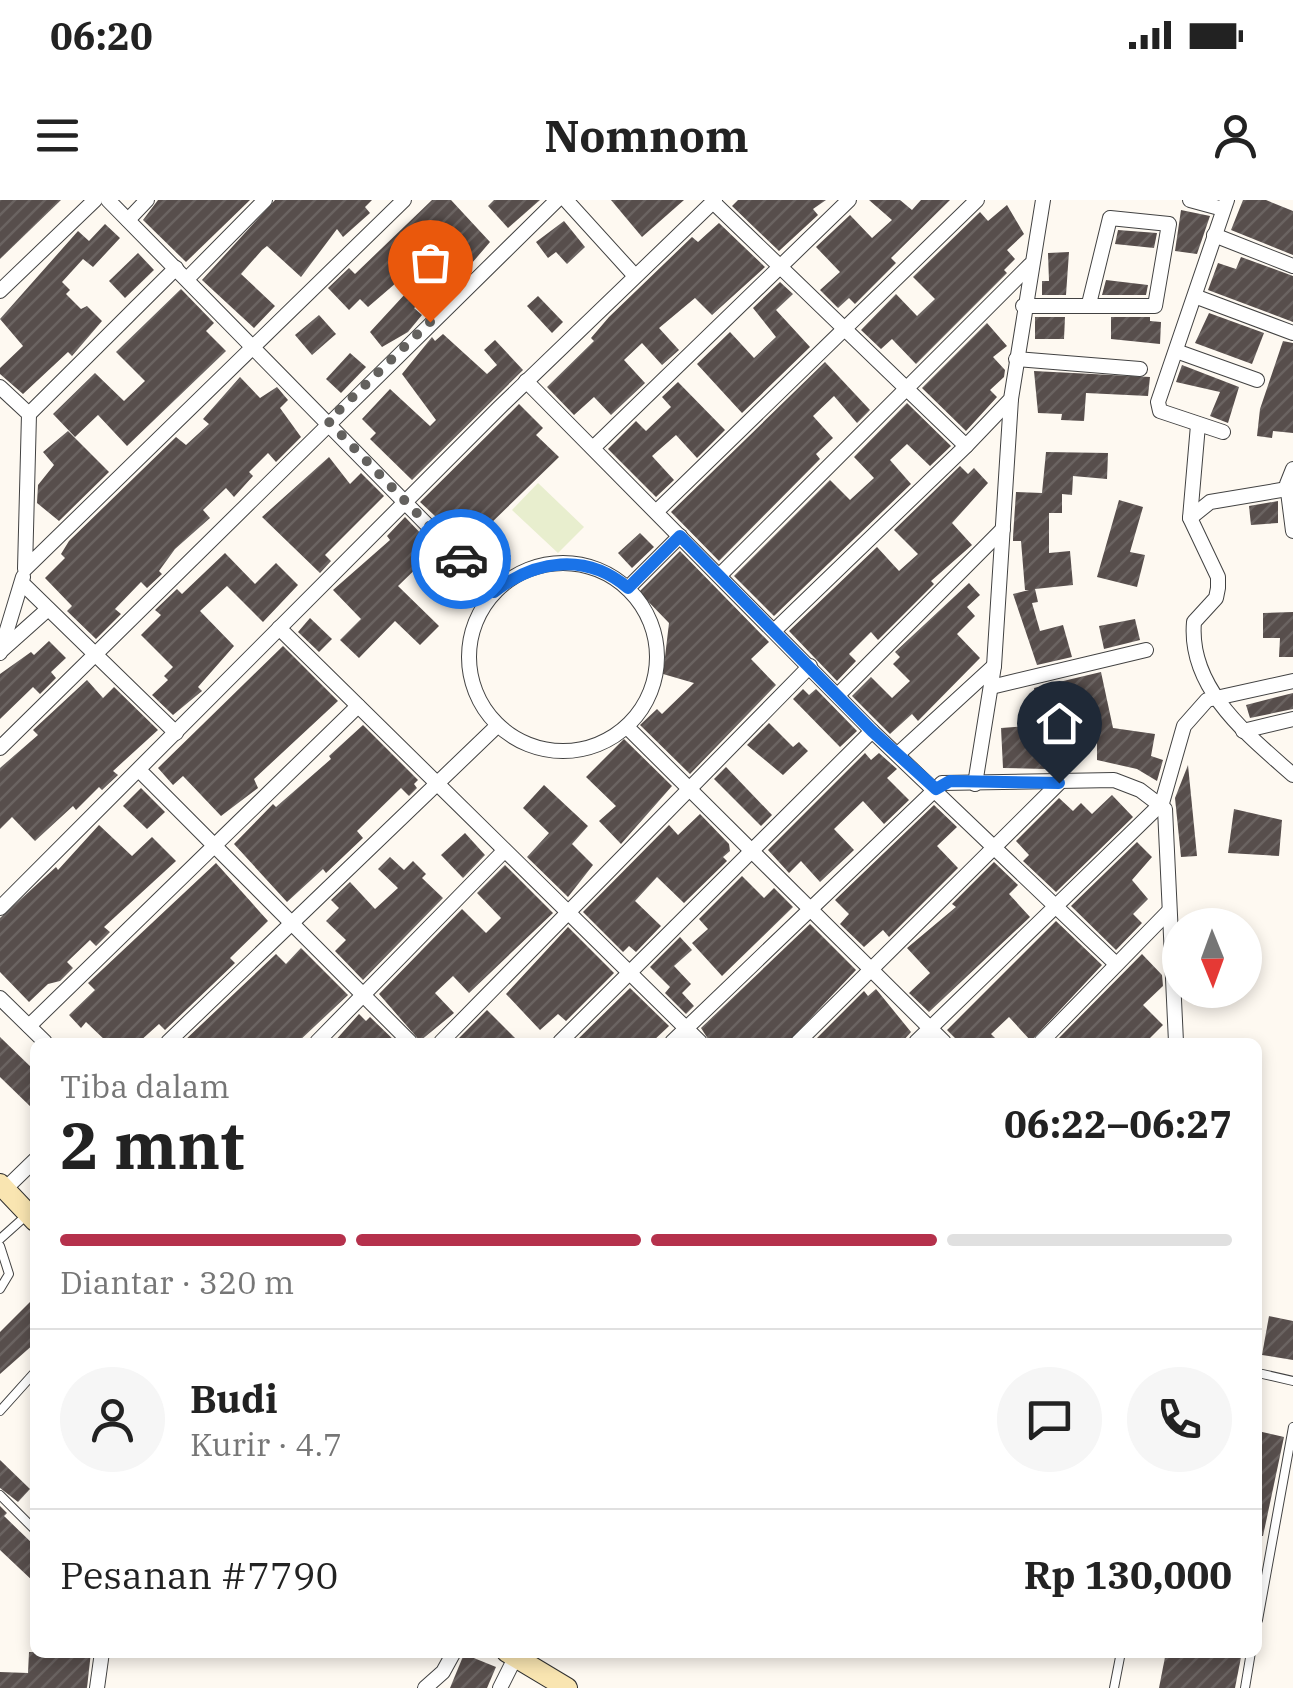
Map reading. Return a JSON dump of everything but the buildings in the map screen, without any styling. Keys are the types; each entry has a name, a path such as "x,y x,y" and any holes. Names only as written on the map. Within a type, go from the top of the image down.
{"main road":[{"path":"2,1186 30,1210"},
{"path":"515,1658 568,1688"}],"street":[{"path":"0,291 95,200"},
{"path":"108,200 494,592"},
{"path":"128,220 147,200"},
{"path":"1,652 23,576 29,414 265,200"},
{"path":"23,576 404,200"},
{"path":"0,748 328,421 557,200"},
{"path":"566,200 635,276"},
{"path":"593,448 849,200"},
{"path":"657,511 977,200"},
{"path":"975,784 994,666 1011,400 1023,306 1043,200"},
{"path":"1190,200 1225,205 1158,407 1223,432"},
{"path":"0,908 526,382 714,201 966,446"},
{"path":"1023,306 1154,306 1170,225 1110,218 1089,304"},
{"path":"1214,235 1293,266"},
{"path":"720,574 1030,265"},
{"path":"1197,297 1293,333"},
{"path":"1176,351 1256,380"},
{"path":"1016,359 1140,370"},
{"path":"526,382 872,731 939,786 1054,910 1116,964"},
{"path":"0,387 29,414"},
{"path":"775,630 1011,400"},
{"path":"1198,425 1190,518 1218,576 1216,598 1198,615 1193,634 1206,702 1293,775"},
{"path":"1293,469 1293,530"},
{"path":"1190,518 1210,502 1291,498"},
{"path":"838,694 1003,529"},
{"path":"628,588 680,536"},
{"path":"569,563 596,568 628,588 652,626 658,653 650,693 627,727 590,747 548,751 520,742 497,726 479,703 468,660 476,616 494,592 516,575 542,565 569,563"},
{"path":"23,576 48,609 176,733"},
{"path":"1,652 48,609"},
{"path":"279,628 696,1038"},
{"path":"991,687 1146,650"},
{"path":"445,1038 810,666"},
{"path":"898,754 994,666"},
{"path":"1169,908 1162,803 1184,726 1206,702 1293,681"},
{"path":"29,1026 358,706"},
{"path":"1243,730 1293,719"},
{"path":"172,1038 497,726"},
{"path":"627,727 940,1038"},
{"path":"564,1038 872,731"},
{"path":"139,770 293,920 406,1038"},
{"path":"676,1038 812,912 939,786 1123,781 1162,803"},
{"path":"802,1038 1059,783"},
{"path":"920,1038 1162,803"},
{"path":"320,1038 504,850"},
{"path":"1045,1038 1162,918"},
{"path":"0,998 41,1038"},
{"path":"1175,1008 1176,1038"},
{"path":"1164,1038 1176,1026"},
{"path":"2,1186 30,1164"},
{"path":"97,1688 101,1658"},
{"path":"424,1688 443,1672 451,1658"},
{"path":"500,1688 510,1658"}],"lane":[{"path":"0,1289 8,1274 0,1243 30,1210"},
{"path":"1262,1375 1293,1381"},
{"path":"0,1411 30,1378"},
{"path":"1262,1598 1293,1427"},
{"path":"0,1495 30,1525"},
{"path":"1114,1688 1120,1658"},
{"path":"1244,1688 1250,1658"}],"green space":[{"path":"538,483 584,527 558,553 512,510"}],"way so far":[{"path":"430,322 328,421 461,559"}],"route":[{"path":"461,559 494,592 516,575 542,565 569,563 596,568 628,588 680,536 872,731 936,789 950,781 1059,783"}]}
